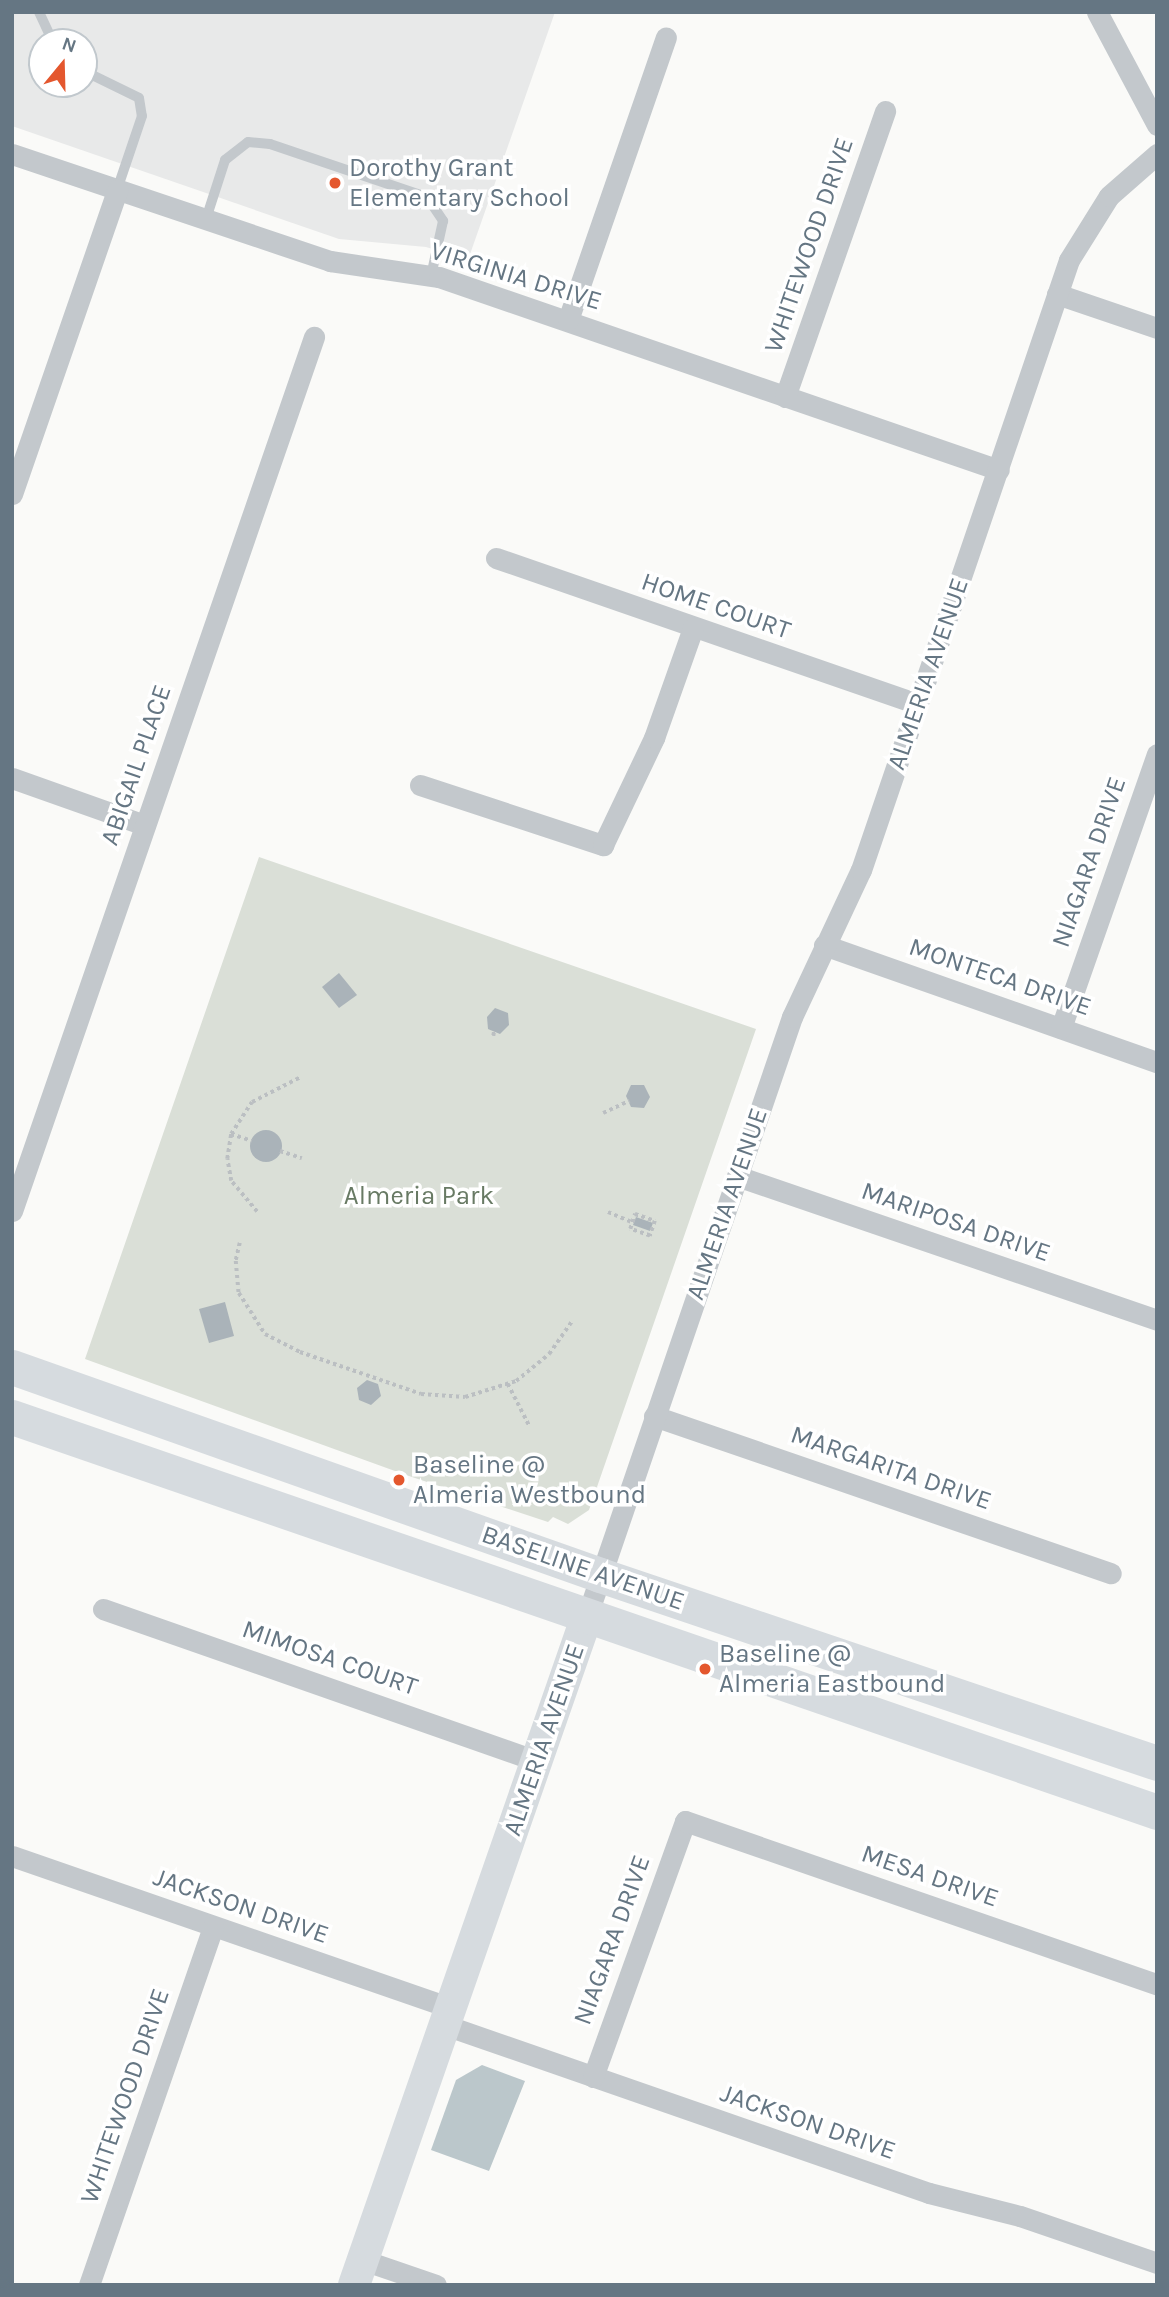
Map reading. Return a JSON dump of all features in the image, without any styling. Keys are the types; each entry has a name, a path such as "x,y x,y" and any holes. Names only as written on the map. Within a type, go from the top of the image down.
{"main road":[{"name":"BASELINE AVENUE","path":"12,1367 600,1575 1157,1763"},
{"name":"BASELINE AVENUE","path":"12,1417 1157,1812"}],"street":[{"path":"1097,12 1157,125"},
{"path":"568,320 666,37"},
{"name":"WHITEWOOD DRIVE","path":"785,397 885,111"},
{"name":"VIRGINIA DRIVE","path":"12,154 330,261 431,275 999,470"},
{"name":"ALMERIA AVENUE","path":"358,2272 537,1761 792,1017 860,870 1057,294 1092,217 1128,176 1157,154"},
{"path":"12,494 117,190"},
{"path":"1057,294 1157,328"},
{"name":"ABIGAIL PLACE","path":"12,1211 314,337"},
{"name":"HOME COURT","path":"496,558 917,704"},
{"path":"420,785 603,845 649,751 693,628"},
{"name":"NIAGARA DRIVE","path":"1061,1028 1157,754"},
{"path":"12,778 145,825"},
{"name":"MONTECA DRIVE","path":"824,945 1157,1062"},
{"name":"MARIPOSA DRIVE","path":"737,1176 1157,1320"},
{"name":"MARGARITA DRIVE","path":"654,1416 1111,1573"},
{"name":"MIMOSA COURT","path":"103,1609 537,1761"},
{"name":"NIAGARA DRIVE","path":"593,2077 685,1821"},
{"name":"MESA DRIVE","path":"685,1821 1157,1984"},
{"name":"JACKSON DRIVE","path":"12,1856 213,1927 448,2017 593,2077 929,2193 1020,2216 1157,2263"},
{"name":"WHITEWOOD DRIVE","path":"89,2285 213,1927"},
{"path":"358,2272 436,2285"}],"lane":[{"path":"39,12 46,28"},
{"path":"98,78 139,98 142,116 117,190"},
{"path":"206,219 225,160 248,142 270,144 427,197 443,221 431,275"}],"path":[{"path":"257,1212 231,1181 227,1159 231,1134 252,1102 299,1078"},
{"path":"603,1113 629,1101"},
{"path":"231,1134 252,1141"},
{"path":"281,1151 302,1158"},
{"path":"608,1213 632,1222"},
{"path":"635,1214 655,1221 650,1236 630,1229 632,1222 635,1214"},
{"path":"240,1243 236,1261 239,1293 265,1334 300,1352 373,1380 442,1397 465,1397 508,1384 536,1367 571,1322"},
{"path":"508,1384 529,1425"}],"shaded area":[{"name":"Dorothy Grant Elementary School","path":"12,12 555,12 468,260 426,247 339,239 12,126"},
{"path":"482,2065 525,2081 489,2171 431,2150 456,2080"}],"green space":[{"name":"Almeria Park","path":"259,857 756,1029 589,1510 568,1524 553,1517 548,1522 406,1475 85,1359"}],"building":[{"path":"339,973 357,995 339,1008 322,987"},
{"path":"495,1008 508,1013 509,1025 500,1034 488,1029 487,1017"},
{"path":"631,1085 644,1085 650,1097 644,1108 631,1107 626,1096"},
{"path":"266,1130 277,1135 282,1146 277,1157 266,1162 255,1157 250,1146 255,1135"},
{"path":"636,1217 653,1223 650,1231 633,1225"},
{"path":"225,1302 234,1336 209,1343 199,1309"},
{"path":"367,1380 378,1384 381,1396 371,1405 359,1400 357,1388"}],"place":[{"name":"Dorothy Grant Elementary School","path":"335,183"},
{"name":"Baseline @ Almeria Westbound","path":"399,1480"},
{"name":"Baseline @ Almeria Eastbound","path":"705,1669"}]}
